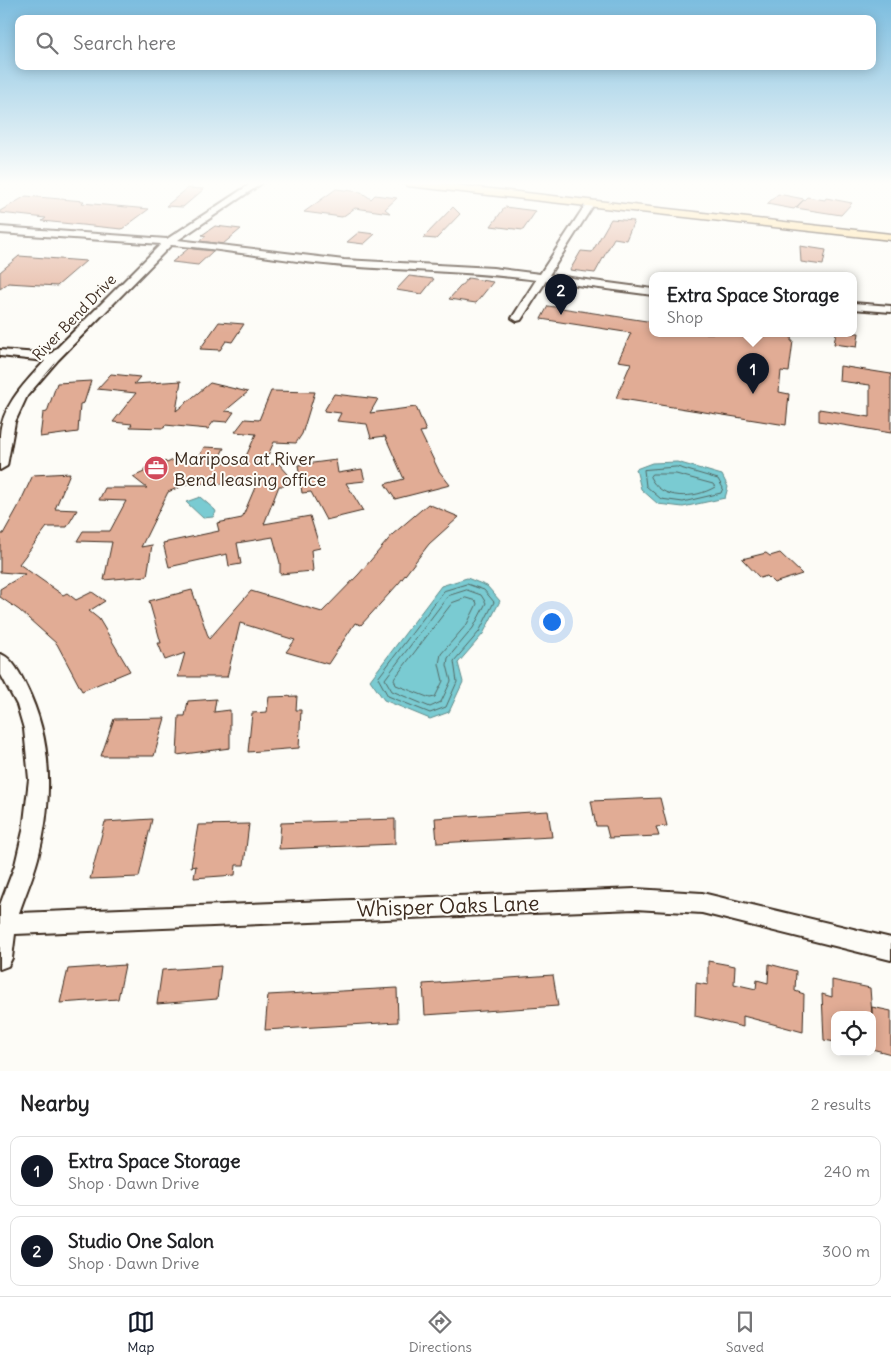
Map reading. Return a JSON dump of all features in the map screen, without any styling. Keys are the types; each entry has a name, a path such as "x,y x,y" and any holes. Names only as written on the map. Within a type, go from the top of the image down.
{"main road":[{"path":"854,233 891,237"}],"street":[{"path":"42,233 244,249 344,263 484,270 649,291"},
{"name":"River Bend Drive","path":"0,466 9,422 21,394 169,242 181,233"},
{"path":"516,318 572,233"},
{"path":"857,306 891,309"},
{"path":"0,353 54,358"},
{"path":"0,660 14,678 32,718 37,741 40,787 28,856 3,924 0,958"},
{"name":"Whisper Oaks Lane","path":"3,924 634,899 702,903 891,949"}],"water":[{"path":"677,462 722,475 728,487 725,498 683,507 658,504 641,489 636,469 652,463"},
{"path":"200,497 215,510 216,512 213,517 203,518 186,502"},
{"path":"467,578 487,586 500,601 483,634 458,663 463,682 449,712 430,719 384,700 370,680 441,586"}],"building":[{"path":"205,233 236,233 223,244 199,241 206,236 202,235"},
{"path":"358,233 375,234 364,244 347,242"},
{"path":"428,233 442,233 436,239 423,238"},
{"path":"603,233 629,233 626,240 614,238 595,273 570,270 581,251 592,252"},
{"path":"800,246 826,250 823,265 801,262"},
{"path":"189,248 213,251 198,265 172,262"},
{"path":"19,256 86,261 57,286 8,283 0,289 0,272"},
{"path":"409,276 434,279 422,294 396,290"},
{"path":"468,278 493,282 476,303 449,299"},
{"path":"548,306 649,321 649,337 792,337 791,341 793,341 789,372 781,371 779,392 789,394 786,425 616,398 631,363 618,361 631,333 541,319"},
{"path":"219,322 244,324 232,342 226,341 220,350 200,349"},
{"path":"857,333 859,333 857,347 834,344 835,337 857,337"},
{"path":"840,366 891,374 891,433 819,421 819,409 870,417 870,385 839,381"},
{"path":"111,374 140,377 134,384 181,381 176,411 210,383 248,392 225,411 234,412 227,422 214,421 208,429 165,425 164,428 130,427 132,424 113,422 136,393 97,389"},
{"path":"91,381 84,403 80,404 78,432 40,437 43,413 47,412 57,383"},
{"path":"271,391 315,392 302,434 296,443 274,442 264,464 279,464 288,474 284,486 279,486 264,524 310,516 320,548 311,550 313,571 280,574 280,563 273,537 237,543 241,564 229,566 227,554 169,567 163,543 219,531 217,523 242,518 256,485 189,483 168,492 141,547 152,545 147,576 104,580 112,542 77,541 83,531 110,531 126,501 99,500 105,488 147,488 133,477 144,472 144,469 165,461 167,463 179,457 183,460 197,461 204,447 224,448 217,462 243,463 256,434 235,432 245,419 259,420"},
{"path":"334,394 378,399 370,413 416,407 426,431 420,432 439,471 450,485 395,499 385,484 404,479 385,436 371,438 367,424 337,421 341,413 324,411"},
{"path":"336,460 338,473 362,469 365,481 346,483 363,511 326,520 311,492 302,493 298,465"},
{"path":"70,473 55,509 77,510 67,527 47,527 19,564 63,595 67,593 76,600 92,592 105,601 89,611 99,619 130,671 82,691 57,644 19,610 0,597 0,589 25,574 0,572 0,534 3,534 33,475"},
{"path":"428,504 459,517 429,544 399,583 361,625 355,623 328,664 286,652 295,640 240,623 227,677 178,677 185,653 165,660 158,643 161,643 149,601 192,590 209,639 251,591 322,612 359,574 393,534"},
{"path":"766,553 770,556 780,553 802,574 774,583 767,576 760,578 742,559"},
{"path":"297,696 296,710 301,710 299,748 248,752 252,713 267,712 269,697"},
{"path":"216,699 214,712 230,710 230,748 177,755 179,716 185,716 188,701"},
{"path":"165,718 154,756 101,756 114,719"},
{"path":"660,798 667,826 656,827 659,836 609,838 606,826 596,826 591,801"},
{"path":"548,811 552,837 437,843 435,818"},
{"path":"152,819 139,877 90,879 105,822"},
{"path":"395,819 395,844 279,849 281,823"},
{"path":"249,824 244,865 236,865 235,875 194,878 196,866 191,867 198,825"},
{"path":"708,961 735,966 734,984 756,989 757,980 768,983 769,964 796,971 795,991 804,994 803,1032 743,1016 743,1027 695,1016 696,983 708,985"},
{"path":"125,965 118,999 60,1003 68,969"},
{"path":"221,966 217,999 157,1004 162,970"},
{"path":"553,975 558,1006 425,1015 423,984"},
{"path":"832,980 870,988 872,1011 831,1011 831,1041 824,1040 822,994 832,997"},
{"path":"397,988 398,1022 265,1030 268,995"},
{"path":"872,1007 891,1011 891,1054 876,1050 876,1011 872,1011"}],"place":[{"name":"Studio One Salon","path":"561,315"},
{"name":"Extra Space Storage","path":"753,394"},
{"name":"Mariposa at River Bend leasing office","path":"156,468"}]}
